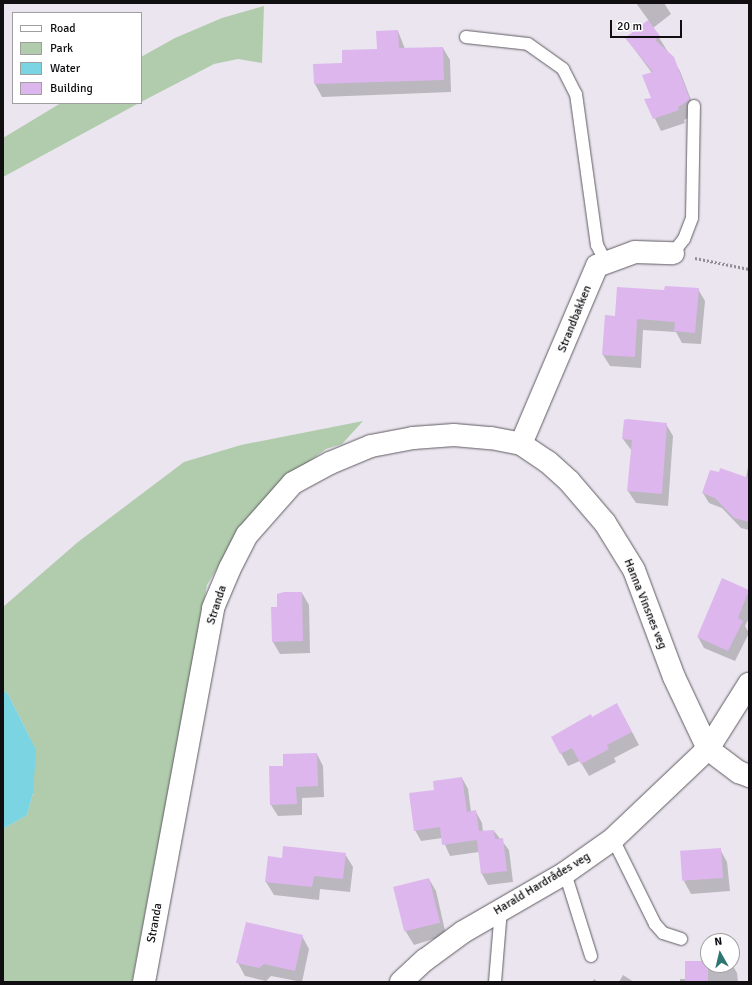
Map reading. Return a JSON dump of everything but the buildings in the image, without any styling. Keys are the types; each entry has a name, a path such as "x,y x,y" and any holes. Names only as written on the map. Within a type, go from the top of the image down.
{"street":[{"path":"605,261 635,252 673,253"},
{"name":"Strandbakken","path":"521,444 597,266 605,261"},
{"name":"Stranda","path":"144,982 214,608 247,535 292,483 330,463 371,446 413,438 454,435 521,444"},
{"name":"Hanna Vinsnes veg","path":"521,444 548,462 569,481 604,523 624,552 634,570 674,677 708,749 739,772 749,776"},
{"name":"Harald Hardrådes veg","path":"401,982 438,950 501,909 566,873 614,839 708,749 749,684"}],"lane":[{"path":"466,37 528,44 563,70 576,94 597,245 605,261"},
{"path":"673,253 684,239 692,218 694,106"},
{"path":"614,839 655,924 663,933 681,939"},
{"path":"566,873 591,956"},
{"path":"495,982 501,909"}],"path":[{"path":"673,253 749,269"}],"green space":[{"path":"264,6 262,63 238,59 214,64 142,101 142,56 175,38 222,18"},
{"path":"59,104 137,104 3,177 3,138"},
{"path":"363,421 342,444 326,449 280,483 247,518 207,585 132,982 3,982 3,829 27,815 33,793 33,773 30,738 8,694 3,690 3,607 78,542 184,462 241,445"}],"water":[{"path":"3,690 8,694 36,750 33,793 27,815 3,829"}]}
